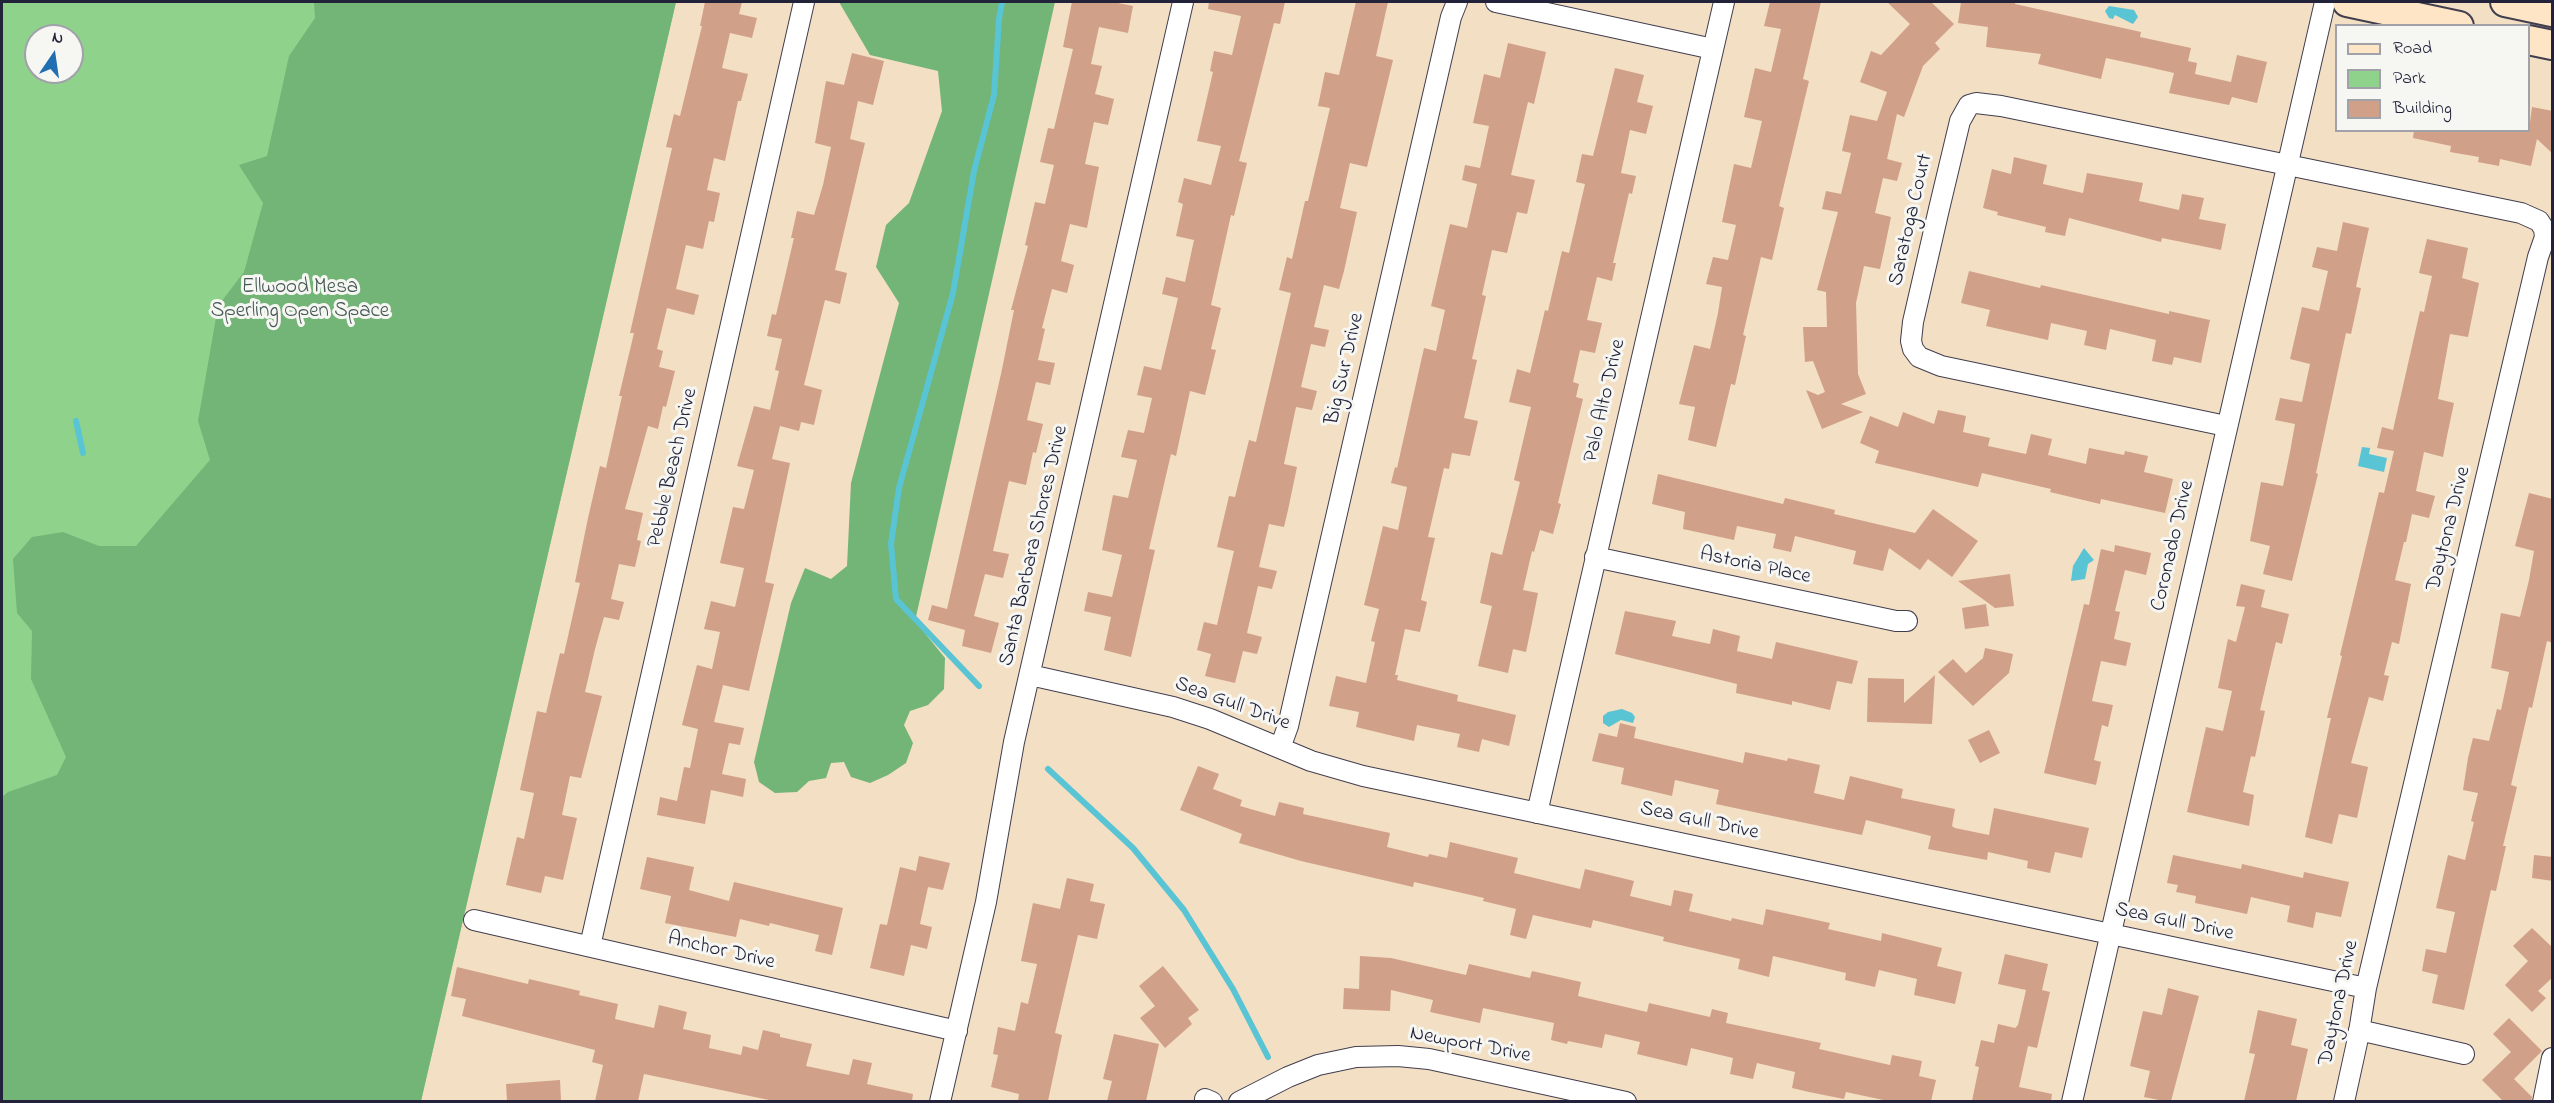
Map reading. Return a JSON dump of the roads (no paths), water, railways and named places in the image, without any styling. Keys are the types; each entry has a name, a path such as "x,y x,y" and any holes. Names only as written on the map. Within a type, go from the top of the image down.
{"main road":[{"path":"2347,2 2450,24"},
{"path":"2505,2 2553,12"},
{"path":"2530,40 2553,45"}],"street":[{"name":"Pebble Beach Drive","path":"590,946 804,2"},
{"name":"Santa Barbara Shores Drive","path":"940,1101 986,902 1007,774 1183,2"},
{"name":"Big Sur Drive","path":"1280,748 1288,726 1451,17 1457,2"},
{"path":"1496,2 1713,49"},
{"name":"Palo Alto Drive","path":"1537,813 1724,2"},
{"name":"Coronado Drive","path":"2072,1101 2325,2"},
{"name":"Saratoga Court","path":"2226,426 1941,366 1919,357 1912,349 1913,322 1960,121 1969,105 1976,103 1994,105 2288,166"},
{"name":"Daytona Drive","path":"2288,166 2521,213 2539,221 2545,237 2535,268 2366,988 2360,1030 2344,1101"},
{"name":"Astoria Place","path":"1595,557 1896,621 1907,621"},
{"name":"Sea Gull Drive","path":"1030,675 1173,707 1210,718 1311,761 1363,776 2366,988"},
{"name":"Anchor Drive","path":"474,920 957,1031"},
{"path":"2360,1030 2464,1054"},
{"name":"Newport Drive","path":"1239,1101 1318,1065 1356,1057 1398,1056 1429,1059 1626,1101"},
{"path":"2543,1101 2553,1058"}],"water":[{"path":"2109,6 2134,10 2138,17 2133,24 2115,15 2113,19 2109,18 2105,11"},
{"path":"2362,447 2370,448 2369,454 2387,458 2384,472 2358,466"},
{"path":"2084,548 2094,560 2088,564 2085,579 2071,581 2073,566"},
{"path":"1622,709 1632,713 1635,717 1633,723 1621,720 1609,727 1603,723 1603,716 1608,712"}],"waterway":[{"path":"979,686 896,599 891,544 899,488 953,293 974,171 994,95 1002,2"},
{"path":"76,421 83,453"},
{"path":"1048,769 1133,848 1184,910 1233,989 1268,1057"}],"park label":[{"name":"Ellwood Mesa Sperling Open Space","path":"300,301"}]}
